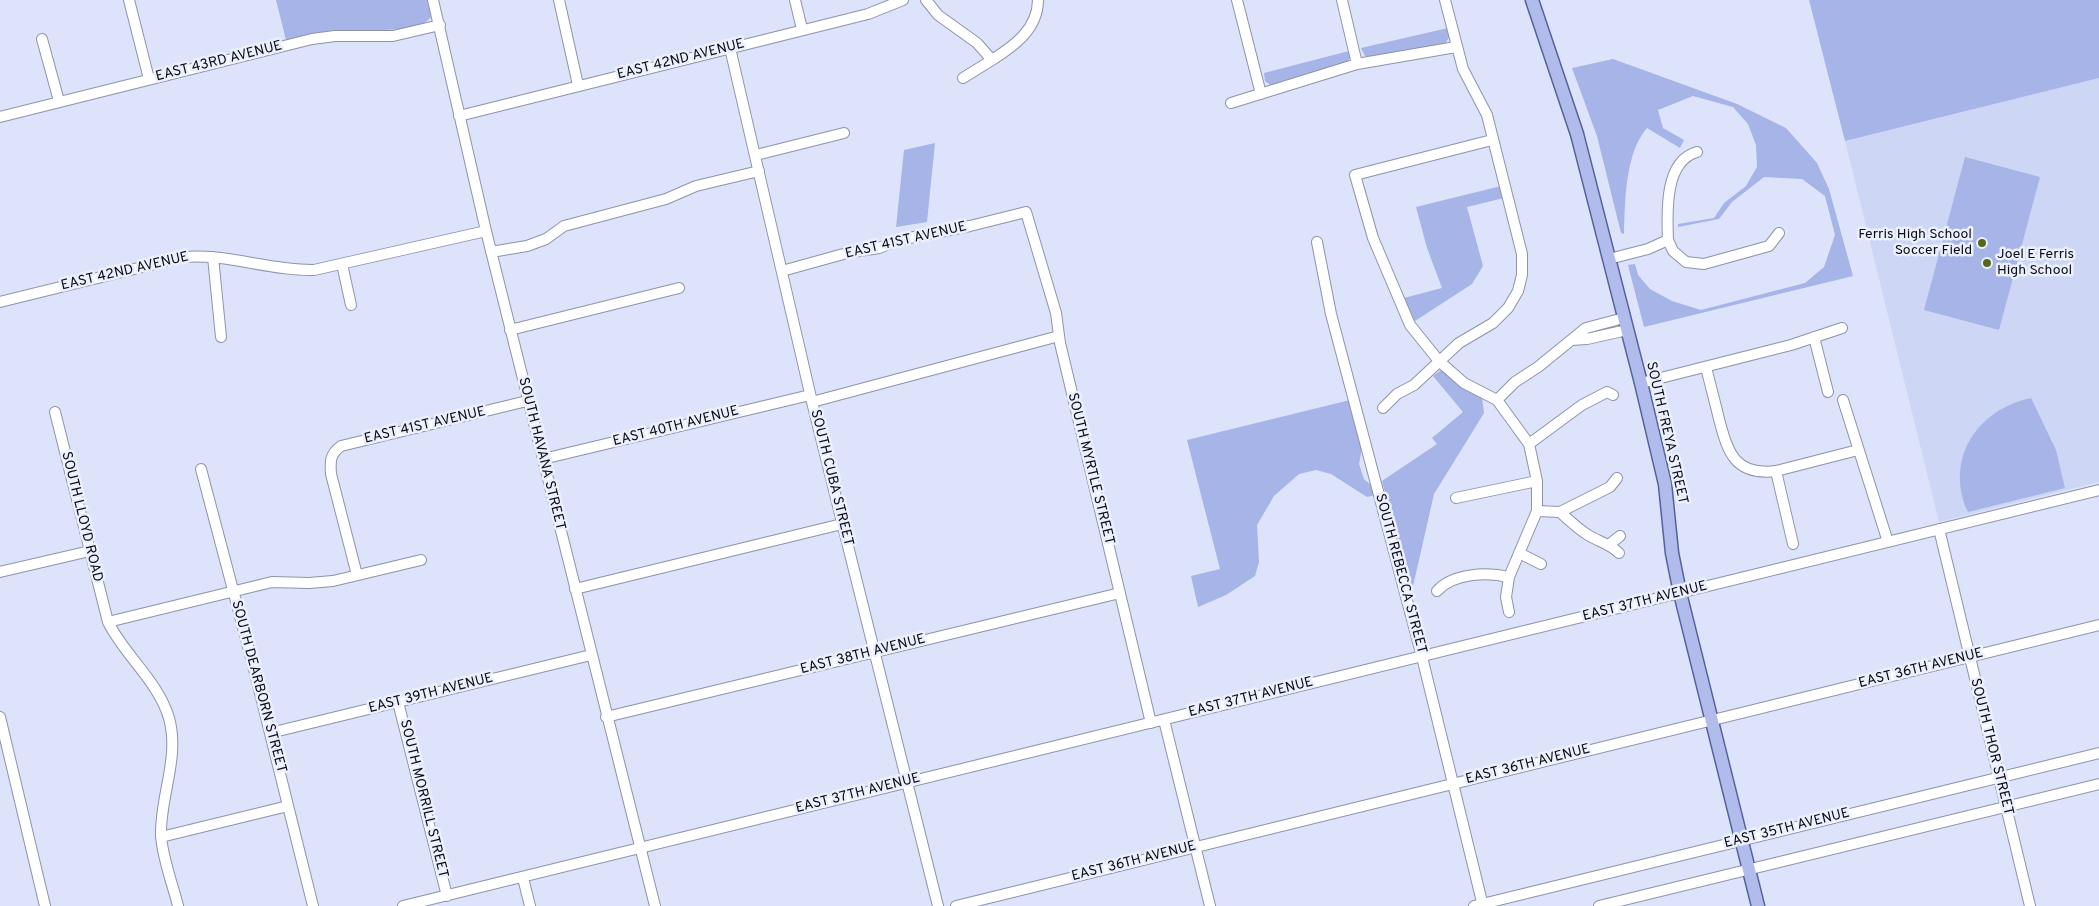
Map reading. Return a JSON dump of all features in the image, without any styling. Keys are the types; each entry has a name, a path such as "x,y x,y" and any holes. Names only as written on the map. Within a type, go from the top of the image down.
{"main road":[{"name":"SOUTH FREYA STREET","path":"1532,0 1578,134 1626,324 1664,484 1672,553 1680,593 1713,719 1758,906"}],"street":[{"path":"129,0 149,79"},
{"name":"SOUTH HAVANA STREET","path":"434,0 459,116 527,401 655,906"},
{"path":"559,0 578,85"},
{"path":"795,0 802,29"},
{"name":"EAST 42ND AVENUE","path":"459,116 868,14 903,0"},
{"path":"926,0 938,15 977,42 992,60"},
{"path":"964,78 1018,44 1035,15 1038,0"},
{"path":"1237,0 1262,94"},
{"path":"1342,0 1358,64"},
{"path":"1383,408 1397,394 1414,385 1459,343 1493,323 1508,308 1518,291 1522,275 1522,254 1487,115 1469,82 1456,47 1445,0"},
{"name":"EAST 43RD AVENUE","path":"0,117 58,101 312,40 335,36 393,36 440,25"},
{"path":"42,39 58,101"},
{"path":"1231,103 1358,64 1456,47"},
{"name":"SOUTH CUBA STREET","path":"730,48 811,398 938,906"},
{"path":"756,155 844,133"},
{"path":"1492,140 1356,175 1370,228 1410,325 1439,361 1464,382 1497,400 1530,444 1537,481 1537,511 1509,577 1506,596 1509,612"},
{"path":"1697,152 1689,154 1677,168 1668,208 1668,240 1673,251 1686,262 1704,264 1769,246 1779,233"},
{"path":"491,252 527,246 546,239 564,226 666,199 696,186 759,171"},
{"name":"EAST 41ST AVENUE","path":"782,271 847,253 879,248 899,240 970,226 1018,213 1026,212 1028,216"},
{"name":"SOUTH MYRTLE STREET","path":"1028,216 1056,313 1059,336 1151,723"},
{"name":"EAST 42ND AVENUE","path":"0,302 183,257 213,257 293,271 314,270 486,231"},
{"path":"1608,256 1648,249 1668,240"},
{"name":"SOUTH REBECCA STREET","path":"1317,242 1332,314 1454,784 1480,905"},
{"path":"213,257 220,337"},
{"path":"342,264 351,305"},
{"path":"510,330 679,288"},
{"path":"1497,400 1515,382 1571,340 1587,339 1626,324"},
{"path":"1640,383 1791,345 1842,328"},
{"name":"EAST 40TH AVENUE","path":"543,460 811,398 1059,336"},
{"path":"1814,337 1828,392"},
{"path":"1706,367 1726,447 1731,455 1746,468 1766,472 1776,471 1858,450"},
{"path":"1530,444 1582,405 1610,391"},
{"path":"1842,400 1877,503 1879,517 1891,541"},
{"name":"EAST 41ST AVENUE","path":"357,575 331,474 330,460 334,451 341,446 527,401"},
{"name":"SOUTH LLOYD ROAD","path":"55,412 108,622 117,640 160,696 169,719 172,750 171,766 163,800 161,837 178,906"},
{"name":"SOUTH DEARBORN STREET","path":"201,469 313,906"},
{"path":"1776,471 1793,544"},
{"path":"1537,511 1560,512 1610,487 1617,478"},
{"path":"1456,498 1537,481"},
{"name":"EAST 37TH AVENUE","path":"404,906 2099,490"},
{"path":"1560,512 1574,526 1590,537 1610,544 1619,553"},
{"path":"575,589 842,524"},
{"name":"SOUTH THOR STREET","path":"1939,529 2030,906"},
{"path":"1610,544 1620,536"},
{"path":"0,572 90,551"},
{"path":"1519,553 1541,564"},
{"path":"108,622 272,582 310,583 357,575 421,560"},
{"path":"1437,591 1444,584 1452,581 1491,573 1509,577"},
{"name":"EAST 38TH AVENUE","path":"606,717 1120,593"},
{"name":"EAST 36TH AVENUE","path":"956,906 2099,625"},
{"name":"EAST 39TH AVENUE","path":"270,733 591,655"},
{"name":"SOUTH MORRILL STREET","path":"398,702 447,896"},
{"path":"0,718 45,906"},
{"path":"1164,720 1210,906"},
{"name":"EAST 35TH AVENUE","path":"1480,905 2099,753"},
{"path":"1599,906 2099,784"},
{"path":"161,837 288,806"},
{"path":"523,878 530,906"}],"shaded area":[{"path":"276,0 427,0 431,17 425,23 401,29 336,30 286,40"},
{"path":"1809,0 2099,0 2099,78 1845,141"},
{"path":"1448,28 1450,36 1445,44 1370,57 1365,56 1361,48"},
{"path":"1349,51 1351,56 1347,62 1272,86 1265,81 1264,73"},
{"path":"1613,59 1737,104 1786,128 1817,163 1829,189 1853,276 1644,327 1628,265 1635,264 1638,275 1650,289 1672,301 1701,310 1805,283 1824,267 1835,235 1825,196 1802,179 1764,177 1732,202 1719,219 1678,227 1678,224 1714,218 1724,203 1746,186 1757,167 1756,145 1748,124 1733,107 1693,96 1658,110 1663,128 1684,140 1680,148 1647,128 1640,138 1630,164 1626,193 1624,234 1621,233 1597,136 1572,68"},
{"name":"Joel E Ferris High School","path":"2099,78 2099,482 1939,522 1845,141"},
{"path":"935,143 927,222 896,227 904,150"},
{"name":"Ferris High School Soccer Field","path":"1965,157 2040,177 1999,330 1924,310"},
{"path":"1501,186 1504,198 1467,207 1483,266 1472,284 1415,321 1404,298 1442,288 1427,248 1416,207"},
{"path":"1440,371 1444,371 1482,397 1484,413 1434,494 1411,595 1382,481 1437,444 1432,438 1463,412 1433,376"},
{"path":"2031,398 2056,450 2065,488 1968,512 1962,493 1960,474 1963,456 1970,440 1981,425 1995,413 2012,404"},
{"path":"1350,400 1362,448 1359,464 1364,479 1373,487 1375,495 1367,497 1331,474 1316,470 1299,474 1274,496 1257,525 1259,562 1255,576 1226,595 1198,607 1191,576 1220,569 1187,440"}],"place":[{"name":"Ferris High School Soccer Field","path":"1982,243"},
{"name":"Joel E Ferris High School","path":"1987,263"}]}
